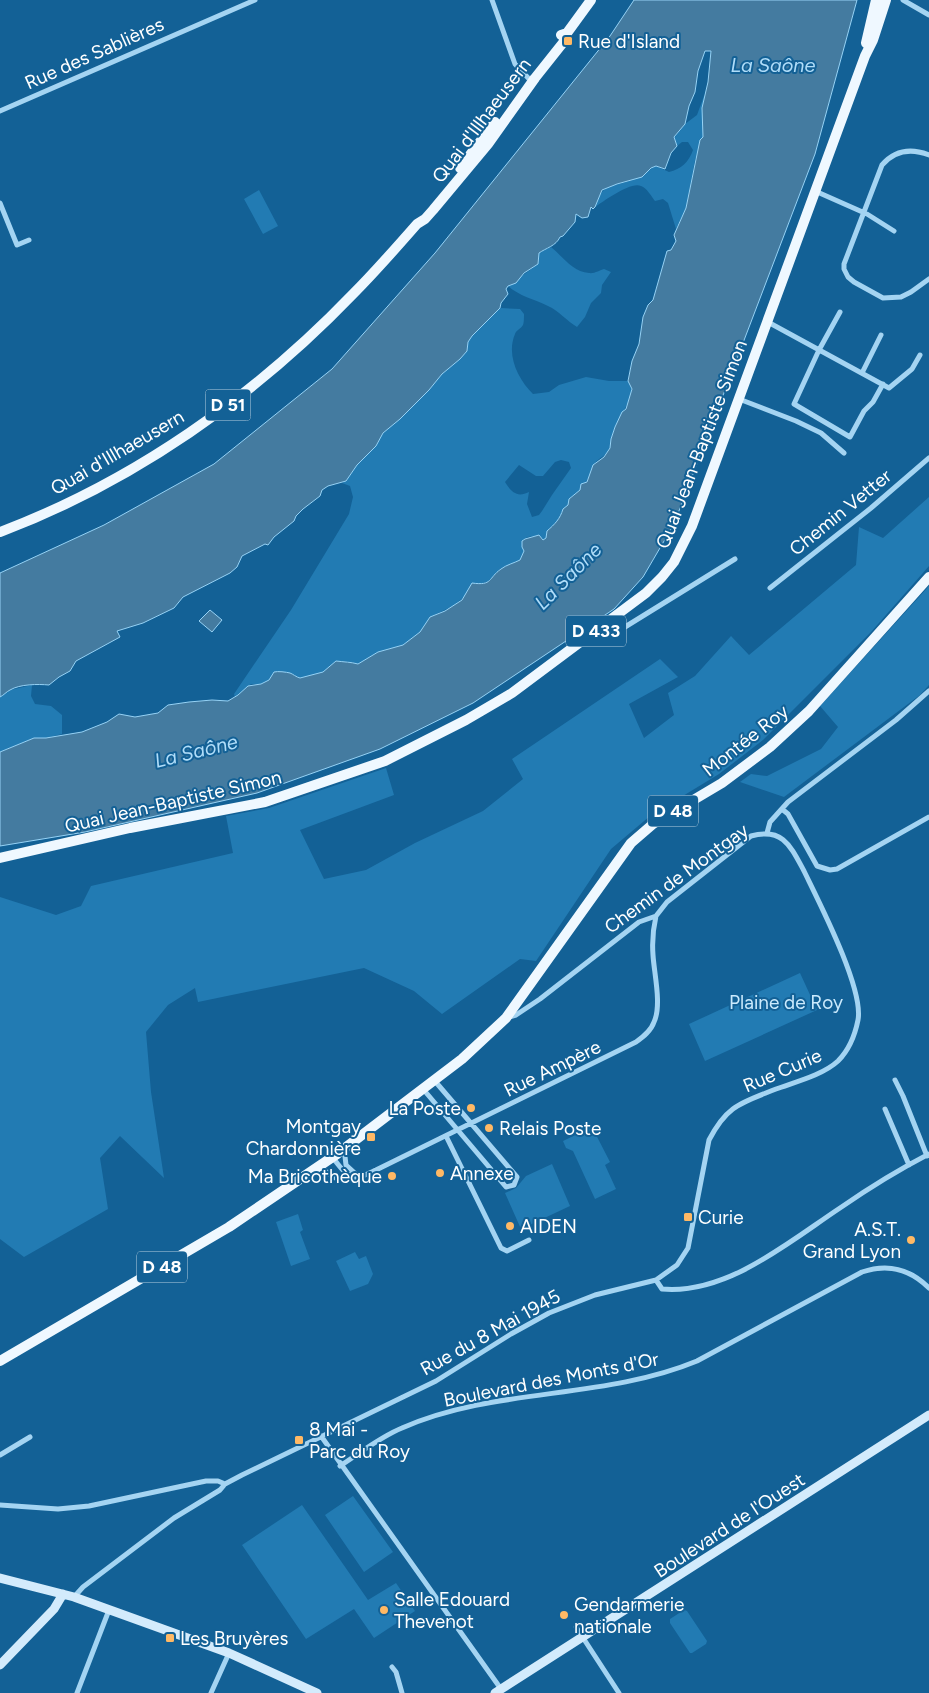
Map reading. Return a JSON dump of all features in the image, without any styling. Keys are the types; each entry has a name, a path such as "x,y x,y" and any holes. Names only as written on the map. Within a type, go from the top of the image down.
{"main road":[{"name":"Quai d'Illhaeusern","path":"0,532 106,484 166,448 209,420 260,380 306,340 353,295 417,224 425,219 467,170 561,35 567,33 591,0"},
{"name":"Quai Jean-Baptiste Simon","path":"864,56 876,0"},
{"name":"Quai Jean-Baptiste Simon","path":"0,858 130,828 265,802 385,761 466,720 512,693 646,593 674,562 692,526 864,56 873,40 886,0"},
{"name":"Montée Roy","path":"506,1018 631,843 652,824 722,783 770,747 808,711 929,577"},
{"name":"D 48","path":"0,1361 230,1227 320,1166 462,1059 506,1018"}],"street":[{"name":"Rue des Sablières","path":"0,111 255,0"},
{"path":"492,0 511,56 515,64 530,80"},
{"path":"903,0 929,15"},
{"path":"929,155 914,151 903,151 888,158 882,165 844,264 848,278 883,298 901,297 929,279"},
{"path":"814,191 864,212 894,231"},
{"path":"0,203 16,245 29,240"},
{"path":"840,312 819,350 794,404 850,437 864,411 873,402 883,384"},
{"path":"766,321 889,388 912,369 920,354"},
{"path":"862,373 881,336"},
{"path":"738,398 821,433 844,453"},
{"name":"Chemin Vetter","path":"770,588 871,508 929,458"},
{"path":"596,631 602,636 612,635 735,559"},
{"path":"767,833 770,822 788,802 896,720 929,691"},
{"path":"782,809 788,814 817,866 830,870 837,869 929,817"},
{"name":"Chemin de Montgay","path":"506,1018 516,1015 540,999 639,922 656,916 667,902 751,836 767,833"},
{"name":"Rue Curie","path":"656,1280 677,1264 688,1248 709,1140 715,1127 726,1112 745,1101 813,1076 836,1062 847,1050 858,1020 857,1002 853,985 825,915 792,847 781,838 767,833"},
{"name":"Rue Ampère","path":"320,1166 332,1177 348,1182 626,1048 647,1034 655,1022 657,1008 653,952 653,930 656,916"},
{"path":"423,1089 506,1187 514,1185 517,1178 434,1080"},
{"path":"656,1280 662,1288 691,1288 705,1285 738,1272 769,1255 857,1196 928,1155 895,1080"},
{"path":"885,1109 909,1165"},
{"path":"446,1136 501,1248 507,1251 529,1240"},
{"path":"344,1148 346,1166 359,1177"},
{"path":"332,1157 344,1173 359,1177"},
{"name":"Boulevard des Monts d'Or","path":"340,1466 402,1428 466,1408 650,1378 676,1370 697,1362 862,1272 873,1268 886,1267 902,1270 917,1278 929,1288"},
{"name":"Rue du 8 Mai 1945","path":"74,1597 83,1587 174,1518 220,1490 225,1484 436,1381 511,1334 549,1313 595,1295 656,1280"},
{"name":"Boulevard de l'Ouest","path":"498,1691 929,1415"},
{"path":"321,1436 498,1691"},
{"path":"0,1455 30,1437"},
{"path":"0,1504 58,1509 89,1506 206,1482 218,1481 225,1484"},
{"path":"0,1578 74,1597 229,1653 318,1693"},
{"path":"0,1665 54,1609 63,1594"},
{"path":"77,1693 109,1610"},
{"path":"576,1627 618,1693"},
{"path":"211,1693 229,1653"},
{"path":"392,1667 396,1672 402,1693"}],"green space":[{"path":"704,96 703,137 695,160 686,208 676,229 668,203 663,199 655,201 647,190 641,186 631,186 624,189 595,207 598,198 606,188 636,178 656,166 669,172 684,164 693,150 688,142 682,142 677,146 674,138 685,124 697,115"},
{"path":"259,190 278,226 263,234 244,199"},
{"path":"551,247 578,270 591,273 604,269 611,272 602,285 601,293 591,303 585,317 577,327 552,308 522,295 508,286 538,264 538,253"},
{"path":"500,308 520,309 524,314 524,323 515,334 512,350 513,358 518,374 533,394 549,392 559,385 586,377 609,381 628,381 631,386 631,392 627,406 616,425 608,451 594,464 585,483 571,497 560,518 546,534 545,540 534,536 522,541 524,551 520,560 500,569 489,581 480,584 453,606 430,617 420,632 403,645 378,652 358,664 336,661 323,672 313,676 300,678 290,673 261,684 251,684 235,697 234,694 291,610 349,514 353,497 350,486 342,483 346,481 357,465 376,446 388,427 400,419 442,374 460,359 467,351 468,342","holes":["561,460 569,462 571,468 539,515 532,517 527,504 529,492 525,494 515,493 505,482 519,465 536,476 543,476 555,462"]},
{"path":"929,497 929,566 871,632 763,740 719,774 650,816 611,849 536,961 520,959 442,1014 414,991 364,968 198,1002 195,988 168,1005 146,1032 151,1092 164,1178 120,1136 100,1158 108,1209 24,1257 0,1239 0,897 56,915 81,906 91,886 233,853 226,816 269,808 386,768 394,795 300,830 324,879 366,870 415,843 483,811 523,779 512,759 660,659 678,677 629,704 644,738 674,715 668,693 695,676 731,636 749,655 856,565 859,527 883,538"},
{"path":"929,586 929,685 920,695 784,797 740,782 751,774 767,776 821,749 838,727 820,706"},
{"path":"32,685 31,696 35,704 51,706 62,715 62,734 46,738 34,738 0,752 0,697 10,690"},
{"name":"Plaine de Roy","path":"800,973 817,1010 705,1061 689,1024"},
{"path":"592,1127 610,1162 605,1165 616,1189 595,1199 573,1151 566,1148 563,1141"},
{"path":"552,1164 570,1206 521,1229 505,1193 516,1188 526,1176"},
{"path":"298,1214 303,1230 300,1232 310,1259 291,1266 276,1222"},
{"path":"355,1252 359,1259 366,1256 373,1274 368,1284 350,1291 336,1261"},
{"path":"353,1496 393,1552 364,1572 325,1515"},
{"path":"302,1505 368,1600 396,1583 415,1611 374,1638 354,1609 306,1639 242,1545"},
{"path":"684,1610 687,1611 707,1641 706,1644 692,1653 690,1653 670,1623 670,1619"}],"water":[{"name":"La Saône","path":"634,0 857,0 815,154 674,524 643,577 614,609 473,703 380,749 257,793 85,832 0,846 0,752 34,738 82,732 107,722 119,714 135,717 158,713 168,705 212,700 228,701 248,686 261,684 269,680 274,672 290,673 300,678 323,672 336,661 358,664 378,652 403,645 420,632 430,617 445,611 462,600 472,583 487,582 503,568 520,560 524,551 522,541 539,535 543,540 546,538 547,531 559,519 563,509 568,505 569,499 580,490 581,484 587,482 593,465 604,457 610,448 615,427 622,412 626,409 632,389 628,381 632,361 639,344 643,317 648,305 653,300 667,251 671,250 676,241 674,235 686,208 700,140 703,137 702,108 708,82 711,51 705,51 685,124 674,137 677,146 671,153 665,169 656,166 651,168 642,177 602,190 595,207 593,209 591,207 588,217 582,218 576,214 575,222 563,236 553,245 539,253 538,264 524,273 516,283 508,286 506,289 508,294 501,303 500,308 472,336 468,342 467,351 442,374 400,419 383,433 376,446 357,465 346,481 328,486 322,490 320,496 303,509 294,521 274,537 268,545 265,544 242,556 237,567 230,573 183,597 174,608 143,623 117,631 120,637 76,661 70,671 49,685 19,687 10,690 0,697 0,573 104,525 214,464 332,369 435,253 610,36"},
{"path":"210,610 222,620 212,632 199,621"}],"place":[{"name":"Rue d'Island","path":"568,41"},
{"name":"La Poste","path":"471,1108"},
{"name":"Relais Poste","path":"489,1128"},
{"name":"Montgay Chardonnière","path":"371,1137"},
{"name":"Annexe","path":"440,1173"},
{"name":"Ma Bricothèque","path":"392,1176"},
{"name":"Curie","path":"688,1217"},
{"name":"AIDEN","path":"510,1226"},
{"name":"A.S.T. Grand Lyon","path":"911,1240"},
{"name":"8 Mai - Parc du Roy","path":"299,1440"},
{"name":"Salle Edouard Thevenot","path":"384,1610"},
{"name":"Gendarmerie nationale","path":"564,1615"},
{"name":"Les Bruyères","path":"170,1638"}]}
